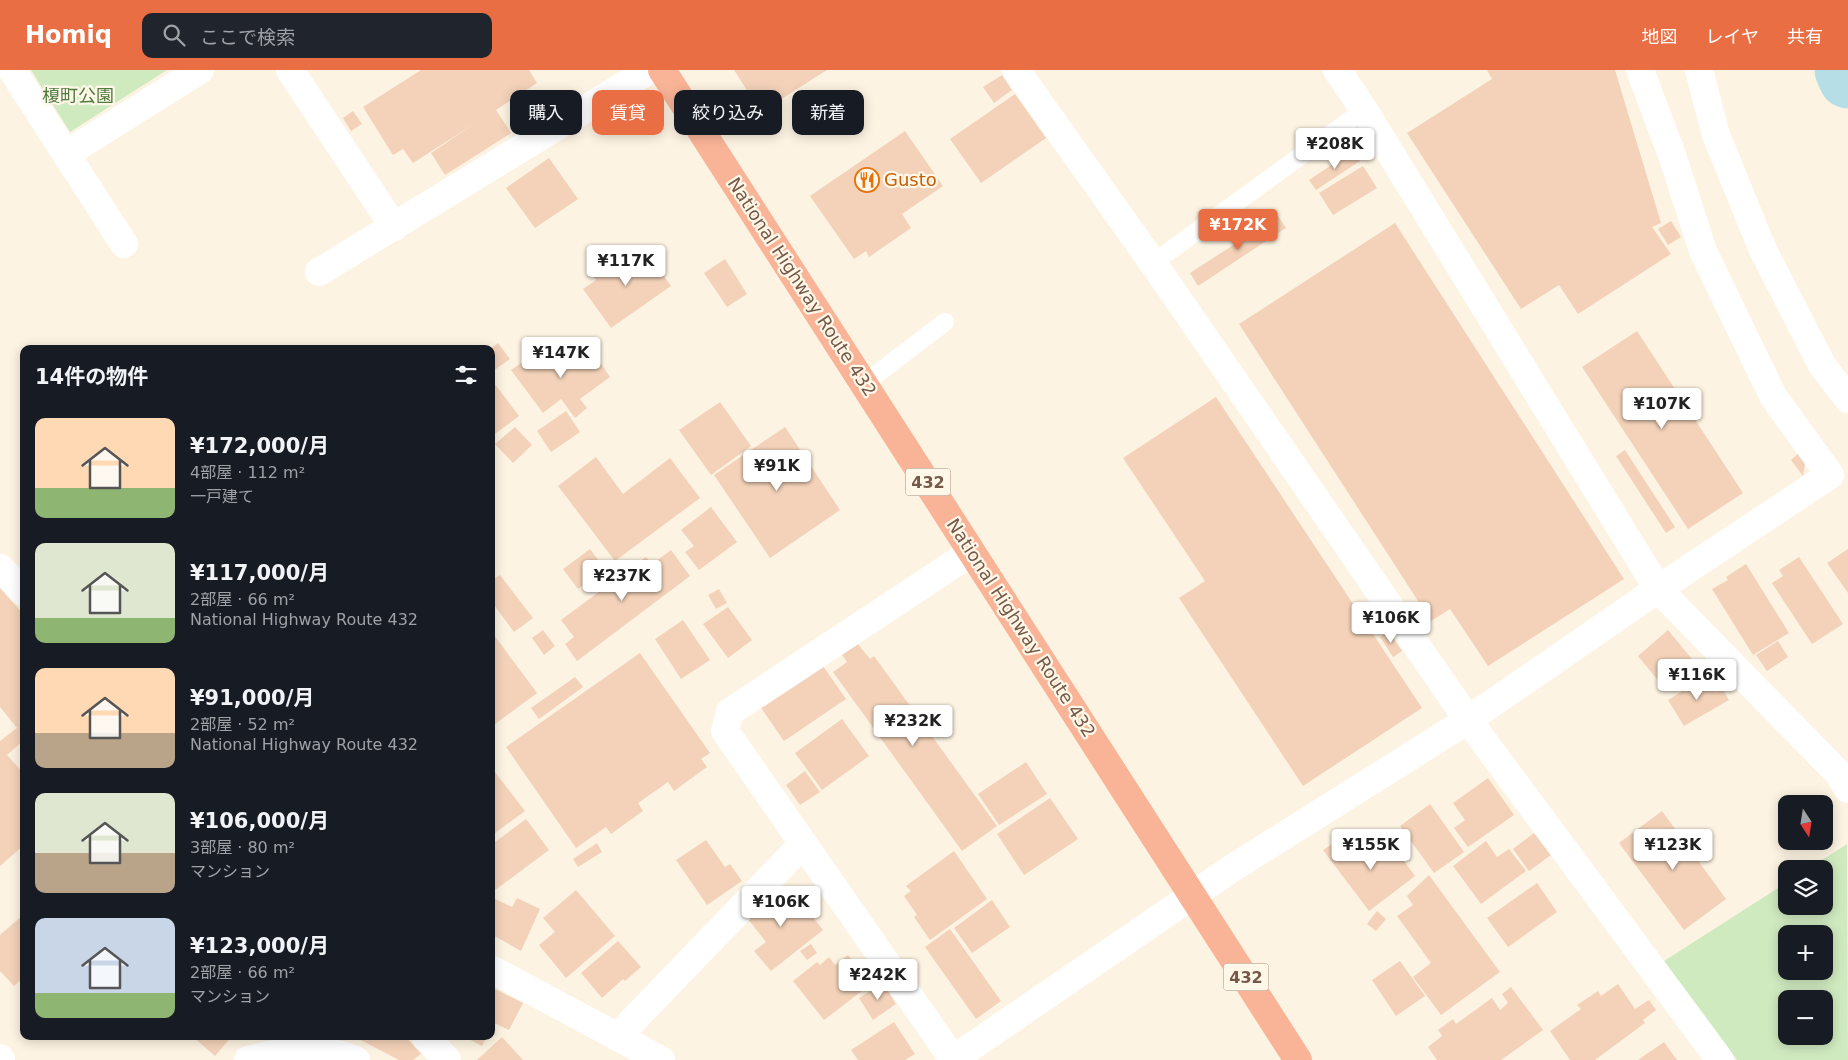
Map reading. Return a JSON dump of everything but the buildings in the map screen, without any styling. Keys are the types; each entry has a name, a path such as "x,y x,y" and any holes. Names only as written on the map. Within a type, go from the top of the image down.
{"highway":[{"name":"National Highway Route 432","path":"662,70 865,383 1298,1060"}],"street":[{"path":"12,70 124,244"},
{"path":"66,154 200,70"},
{"path":"290,70 394,227"},
{"path":"319,272 649,70"},
{"path":"1016,70 1153,263 1468,720 1720,1060"},
{"path":"1337,70 1364,110 1658,589 1845,777"},
{"path":"972,552 730,712 725,731 953,1060 1192,895 1468,720 1658,589 1830,475 1773,396 1703,251 1672,155 1640,70"},
{"path":"1699,70 1716,135 1763,250 1822,365 1848,399"},
{"path":"0,568 20,588"},
{"path":"618,1037 803,844"},
{"path":"495,971 661,1060"},
{"path":"429,1040 447,1060"},
{"path":"248,1060 267,1054 302,1050 341,1053 356,1060"}],"lane":[{"path":"1153,263 1364,110"},
{"path":"865,383 944,322"}],"green space":[{"name":"榎町公園","path":"31,70 167,70 70,132"},
{"path":"1847,844 1848,1060 1737,1060 1664,961 1778,888 1778,915 1833,915 1833,860 1822,860"}],"waterway":[{"path":"1844,70 1848,79"}],"place":[{"name":"Gusto","path":"867,180"}]}
